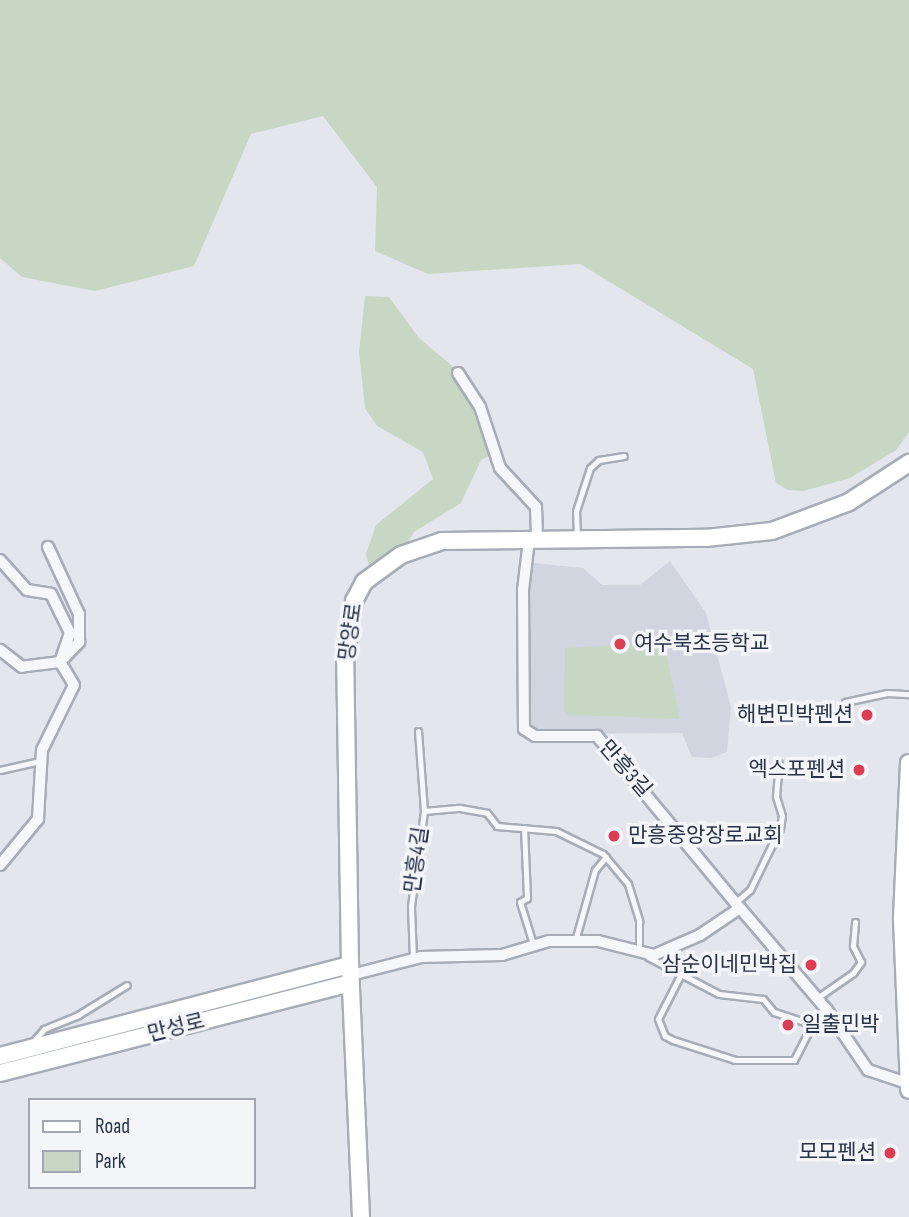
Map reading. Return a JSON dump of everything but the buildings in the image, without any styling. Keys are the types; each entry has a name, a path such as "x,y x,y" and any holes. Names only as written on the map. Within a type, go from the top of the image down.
{"main road":[{"name":"망양로","path":"361,1217 351,975 345,660 356,595 380,568 423,545 724,537 780,529 849,502 909,463"},
{"path":"908,1086 908,1006 902,920 909,763"},
{"name":"만성로","path":"0,1056 351,975"},
{"name":"만성로","path":"0,1073 351,975"}],"street":[{"path":"458,373 484,415 496,461 536,507 533,540"},
{"name":"만흥3길","path":"533,540 523,590 524,729 535,736 597,736 817,998 868,1070 908,1086"},
{"path":"0,649 22,667 60,662 75,650 80,624 74,597 48,547"},
{"path":"0,560 27,590 51,594 60,605 71,633 60,662"},
{"path":"0,864 38,819 40,761 46,738 74,685 60,662"},
{"path":"351,975 413,959 494,956 533,944 575,941 606,943 642,954 661,954 699,935 738,905"}],"lane":[{"path":"577,541 576,511 590,468 599,460 625,456"},
{"path":"845,702 877,694 909,694"},
{"path":"418,731 424,811"},
{"path":"0,770 40,761"},
{"path":"738,905 750,890 780,828 782,816 776,796 779,763"},
{"name":"만흥4길","path":"413,959 411,906 424,811 470,808 487,813 498,826 556,831 606,857 629,889 639,921 642,954"},
{"path":"524,828 527,898 520,902 533,944"},
{"path":"575,941 594,870 606,857"},
{"path":"817,998 853,973 861,962 853,946 855,922"},
{"path":"642,954 719,994 763,999 774,1012 817,1026"},
{"path":"680,976 658,1016 664,1036 735,1060 794,1060 808,1032 833,1019"},
{"path":"29,1049 39,1032 78,1015 127,985"}],"shaded area":[{"name":"여수북초등학교","path":"670,561 706,613 731,707 727,752 711,758 692,757 682,733 533,734 525,727 528,570 532,563 583,568 602,585 640,585"}],"green space":[{"path":"0,0 909,0 909,432 896,450 850,478 804,491 788,490 776,483 753,369 580,264 428,274 375,251 377,187 323,116 251,134 194,266 95,291 22,277 0,258"},
{"path":"365,296 389,297 419,338 450,364 469,388 494,454 481,460 461,503 414,532 401,555 371,574 366,554 376,525 433,479 423,452 377,426 365,408 359,352"},
{"path":"664,643 680,719 568,715 564,710 565,648"}],"place":[{"name":"여수북초등학교","path":"620,644"},
{"name":"해변민박펜션","path":"867,715"},
{"name":"엑스포펜션","path":"859,770"},
{"name":"만흥중앙장로교회","path":"614,836"},
{"name":"삼순이네민박집","path":"811,965"},
{"name":"일출민박","path":"788,1025"},
{"name":"모모펜션","path":"890,1153"}]}
